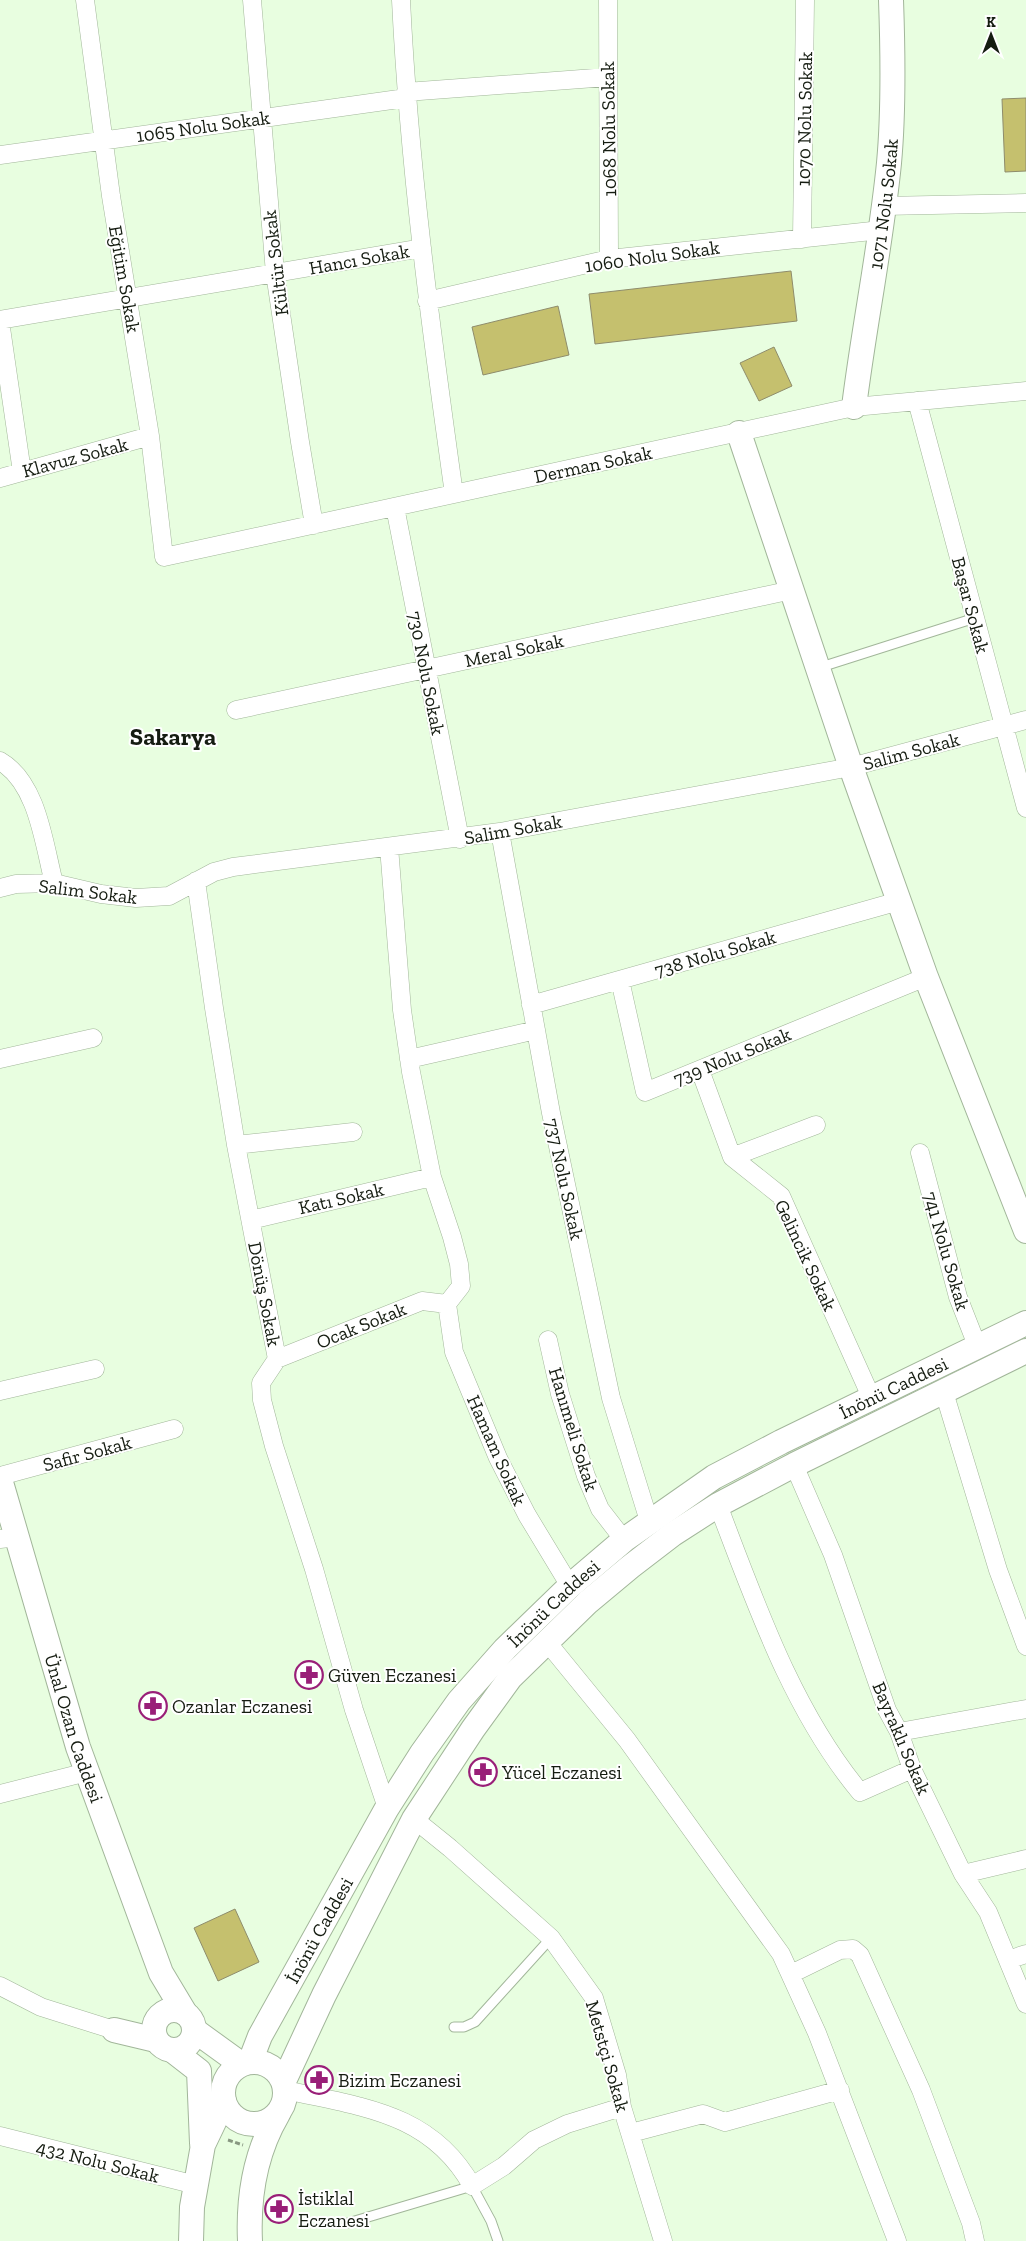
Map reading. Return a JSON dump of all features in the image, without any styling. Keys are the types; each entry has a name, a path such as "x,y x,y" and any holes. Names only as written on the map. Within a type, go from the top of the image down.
{"main road":[{"name":"1071 Nolu Sokak","path":"854,408 889,164 894,86 891,0"},
{"path":"739,433 850,767 926,977 1026,1231"},
{"name":"İnönü Caddesi","path":"246,2063 387,1808 413,1766 459,1701 505,1649 570,1586 649,1521 736,1464 1026,1323"},
{"name":"İnönü Caddesi","path":"285,2086 324,1995 414,1819 468,1737 510,1678 588,1602 672,1534 718,1505 794,1465 1026,1351"},
{"name":"Ünal Ozan Caddesi","path":"0,1478 9,1538 78,1746 161,1973"},
{"path":"114,2030 138,2027 161,2031 185,2047 193,2036 190,2021 161,1973"},
{"path":"161,1973 161,2031 223,2098 231,2114 239,2121 259,2124 269,2121 278,2114"},
{"path":"161,2031 172,2009 246,2063"},
{"path":"191,2241 192,2208 205,2138 223,2098 227,2077 246,2063 260,2062 278,2072 285,2086 282,2107 268,2132 260,2152 248,2212 250,2241"},
{"path":"199,2071 205,2138"}],"street":[{"name":"Eğitim Sokak","path":"86,0 103,140 150,436 164,557"},
{"name":"Kültür Sokak","path":"252,0 260,118 275,273 314,525"},
{"path":"401,0 406,95 427,301 454,494"},
{"name":"1068 Nolu Sokak","path":"608,0 609,259"},
{"name":"1070 Nolu Sokak","path":"802,239 805,0"},
{"name":"1065 Nolu Sokak","path":"0,155 406,95 608,77"},
{"path":"883,206 1026,203"},
{"name":"1060 Nolu Sokak","path":"427,301 609,259 881,230"},
{"name":"Hancı Sokak","path":"0,320 422,248"},
{"path":"0,320 22,472"},
{"name":"Derman Sokak","path":"164,557 854,408 1026,391"},
{"name":"Başar Sokak","path":"917,402 1026,808"},
{"name":"Klavuz Sokak","path":"0,478 150,436"},
{"name":"730 Nolu Sokak","path":"395,507 460,839"},
{"name":"Meral Sokak","path":"236,710 792,590"},
{"name":"Salim Sokak","path":"0,888 16,884 54,883 100,894 136,898 169,896 214,872 233,868 460,839 850,767 1026,720"},
{"path":"0,761 11,769 22,783 40,820 54,883"},
{"name":"737 Nolu Sokak","path":"500,832 531,1005 611,1398 649,1521"},
{"path":"389,847 402,1010 409,1059 432,1177 459,1264 461,1286 447,1304"},
{"name":"Dönüş Sokak","path":"196,881 236,1145 277,1359 261,1383 262,1400 274,1446 316,1578 354,1710 387,1808"},
{"name":"738 Nolu Sokak","path":"531,1005 899,901"},
{"name":"739 Nolu Sokak","path":"620,980 645,1092 926,977"},
{"path":"409,1059 536,1030"},
{"path":"0,1059 93,1038"},
{"path":"700,1070 732,1156 816,1125"},
{"path":"236,1145 353,1132"},
{"name":"741 Nolu Sokak","path":"920,1153 958,1297 978,1348"},
{"name":"Gelincik Sokak","path":"732,1156 781,1196 872,1398"},
{"name":"Katı Sokak","path":"251,1220 432,1177"},
{"name":"Ocak Sokak","path":"277,1359 422,1301 447,1304"},
{"name":"Hamam Sokak","path":"447,1304 454,1352 498,1458 526,1515 570,1586"},
{"name":"Hanımeli Sokak","path":"548,1340 560,1394 586,1476 600,1509 624,1540"},
{"path":"0,1391 95,1369"},
{"path":"944,1392 998,1570 1026,1646"},
{"name":"Safir Sokak","path":"0,1478 174,1429"},
{"name":"Bayraklı Sokak","path":"794,1465 833,1555 887,1710 899,1732 912,1769 963,1874 988,1912 1026,2004"},
{"path":"718,1505 776,1650 815,1730 839,1767 860,1792 912,1769"},
{"path":"547,1642 626,1740 782,1954 840,2090 897,2241"},
{"path":"899,1732 1026,1709"},
{"path":"0,1794 88,1772"},
{"name":"Metstçi Sokak","path":"414,1819 450,1848 552,1938 594,1998 617,2075 622,2107 663,2241"},
{"path":"963,1874 1026,1859"},
{"path":"791,1974 840,1950 853,1949 860,1955 921,2090 971,2223 975,2241"},
{"path":"1008,1960 1026,1954"},
{"path":"0,1986 40,2007 114,2030"},
{"path":"285,2086 376,2111 418,2128 451,2154 472,2186 504,2166 534,2140 567,2124 622,2107"},
{"path":"631,2133 703,2114 725,2122 840,2090"},
{"name":"432 Nolu Sokak","path":"0,2136 196,2185"}],"lane":[{"path":"818,668 975,618"},
{"path":"454,2027 464,2027 475,2022 552,1938"},
{"path":"348,2222 472,2186 491,2221 498,2241"}],"path":[{"path":"205,2138 260,2152"}],"building":[{"path":"1026,98 1026,171 1005,172 1002,99"},
{"path":"791,271 797,321 595,344 589,294"},
{"path":"558,306 569,355 483,375 472,327"},
{"path":"774,347 792,386 759,401 740,363"},
{"path":"235,1909 259,1962 218,1981 194,1928"}],"place":[{"name":"Güven Eczanesi","path":"309,1675"},
{"name":"Ozanlar Eczanesi","path":"153,1706"},
{"name":"Yücel Eczanesi","path":"483,1772"},
{"name":"Bizim Eczanesi","path":"319,2080"},
{"name":"İstiklal Eczanesi","path":"279,2209"}],"district":[{"name":"Sakarya","path":"173,737"}]}
